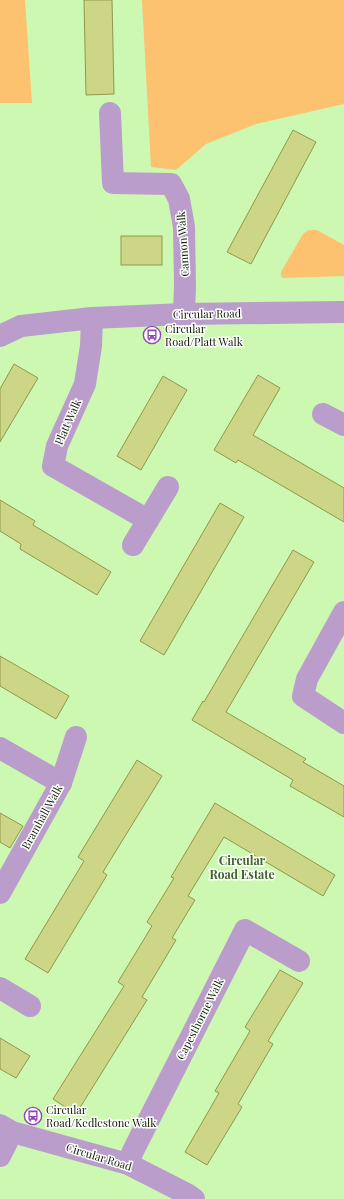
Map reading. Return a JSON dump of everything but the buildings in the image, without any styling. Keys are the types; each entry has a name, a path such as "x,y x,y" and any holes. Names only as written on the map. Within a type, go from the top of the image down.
{"street":[{"name":"Cannon Walk","path":"110,113 113,183 171,184 179,199 184,227 184,314"},
{"name":"Circular Road","path":"0,336 21,326 92,318 184,314 344,312"},
{"name":"Platt Walk","path":"92,318 85,384 57,446 53,466 148,520"},
{"path":"323,414 344,425"},
{"path":"133,545 168,487"},
{"path":"344,612 306,678 303,696 344,723"},
{"name":"Bramhall Walk","path":"0,893 61,783 76,737"},
{"path":"0,748 61,783"},
{"name":"Capesthorne Walk","path":"128,1164 133,1151 245,930 299,961"},
{"path":"0,988 30,1006"},
{"name":"Circular Road","path":"6,1129 128,1164 188,1194 194,1199"},
{"path":"0,1156 6,1129"}],"shaded area":[{"path":"0,0 25,0 32,103 0,103"},
{"path":"142,0 344,0 344,104 256,124 206,144 176,170 151,167"},
{"path":"309,230 317,230 344,245 344,276 283,278 281,276 281,272 303,234"}],"place":[{"name":"Circular Road/Platt Walk","path":"152,335"},
{"name":"Circular Road/Kedlestone Walk","path":"33,1116"}],"district":[{"name":"Circular Road Estate","path":"242,868"}]}
